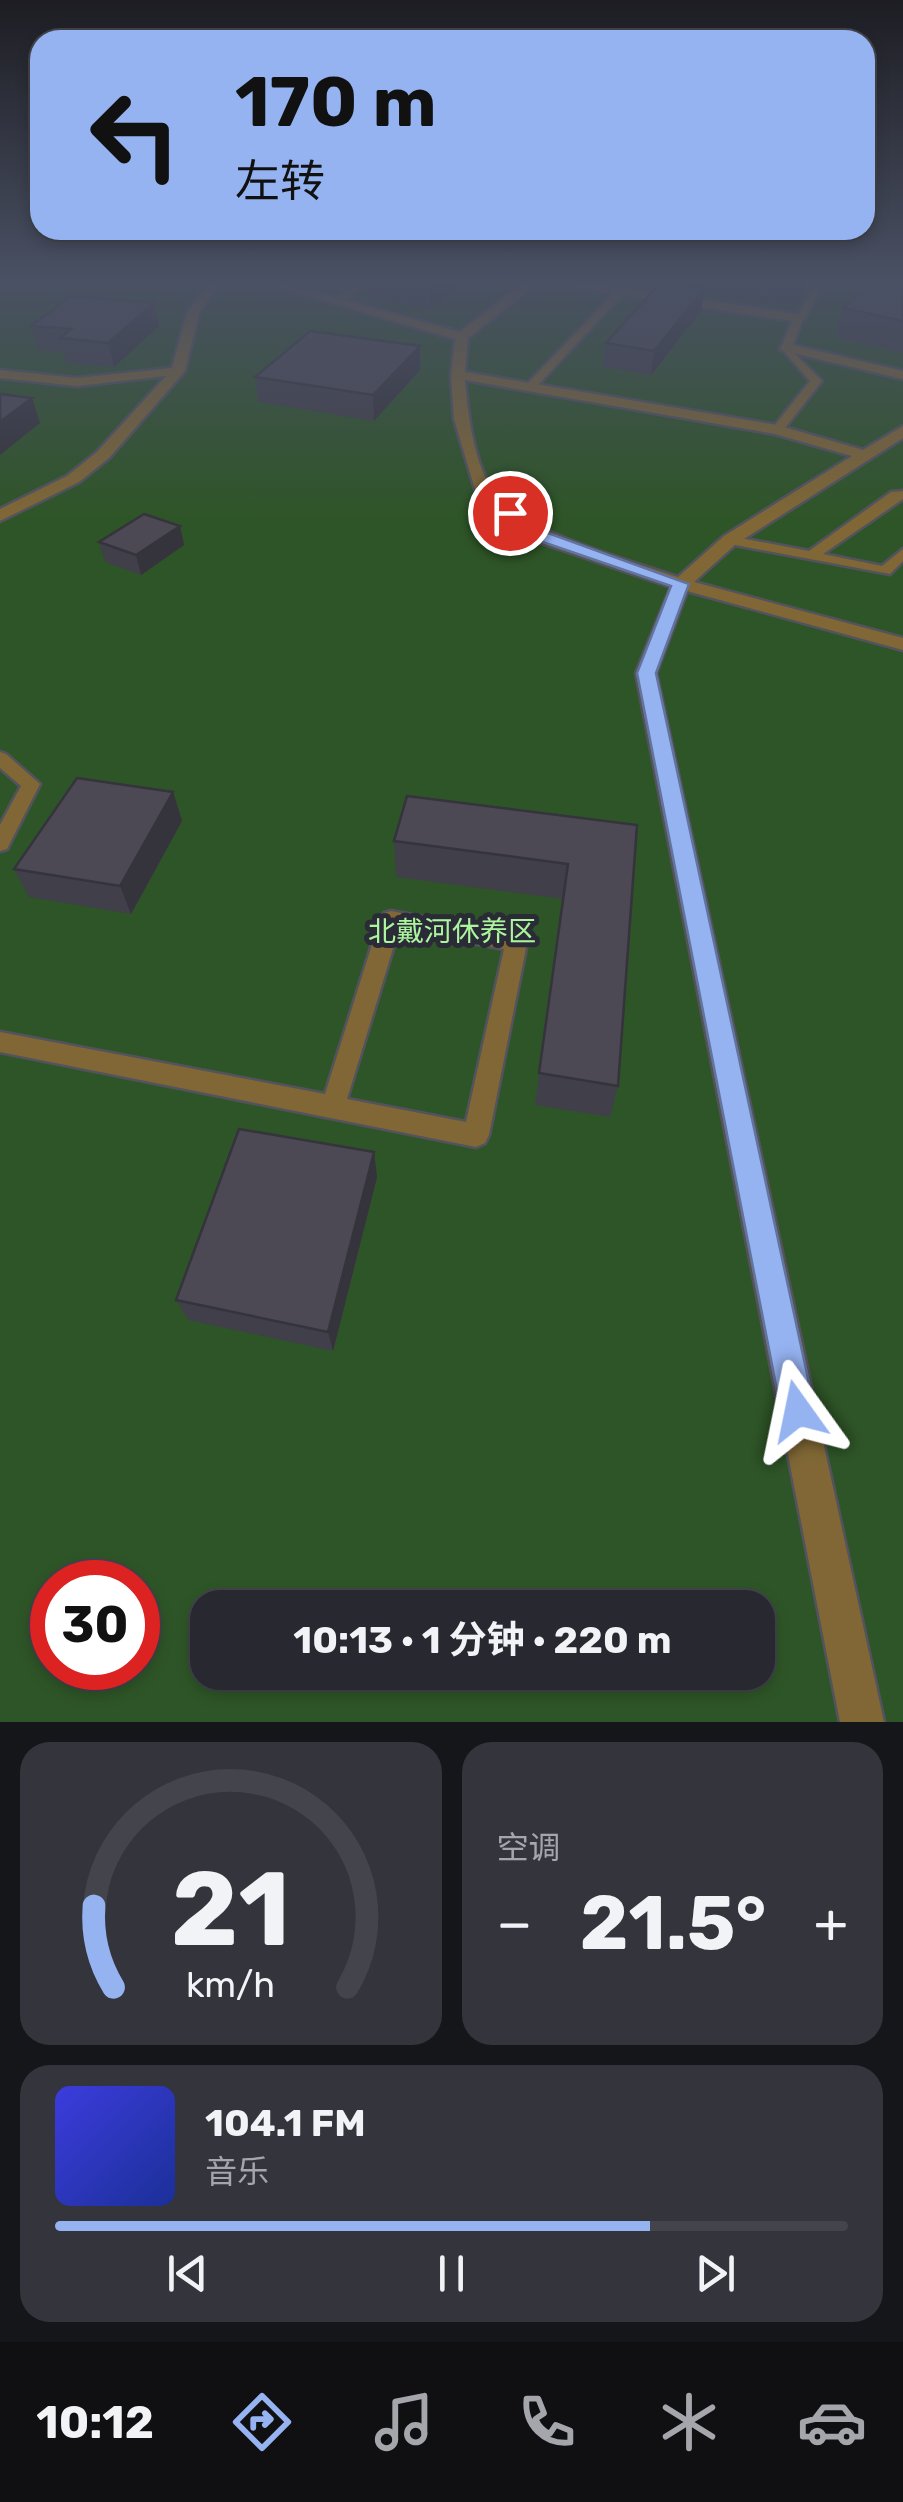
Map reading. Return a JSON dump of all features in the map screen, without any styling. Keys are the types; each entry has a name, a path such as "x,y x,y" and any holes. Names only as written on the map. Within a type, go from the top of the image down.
{"street":[{"path":"0,516 73,480 103,455 178,372 181,359"},
{"path":"460,359 461,420 483,492 536,535 681,584 903,644"},
{"path":"839,359 903,374"},
{"path":"0,374 76,382 178,372"},
{"path":"458,375 778,430 864,455"},
{"path":"862,1722 646,673 681,584 730,540 903,430"}],"lane":[{"path":"532,385 556,359"},
{"path":"778,430 816,381 796,359"},
{"path":"813,554 896,495 903,495"},
{"path":"730,540 885,571 903,553"},
{"path":"0,758 31,784 0,844"},
{"path":"0,1042 476,1134 516,943 392,919 332,1106"}],"green space":[{"name":"北戴河休养区","path":"0,359 903,359 903,1722 0,1722"}],"building":[{"path":"276,359 407,359 373,395 255,377"},
{"path":"0,394 32,398 0,422"},
{"path":"144,514 180,526 136,555 99,542"},
{"path":"77,778 173,792 120,886 14,869"},
{"path":"407,796 637,825 618,1086 539,1073 568,864 394,841"},
{"path":"239,1129 374,1152 328,1332 176,1300"}],"route":[{"path":"510,513 536,535 681,584 646,673 798,1411"}]}
